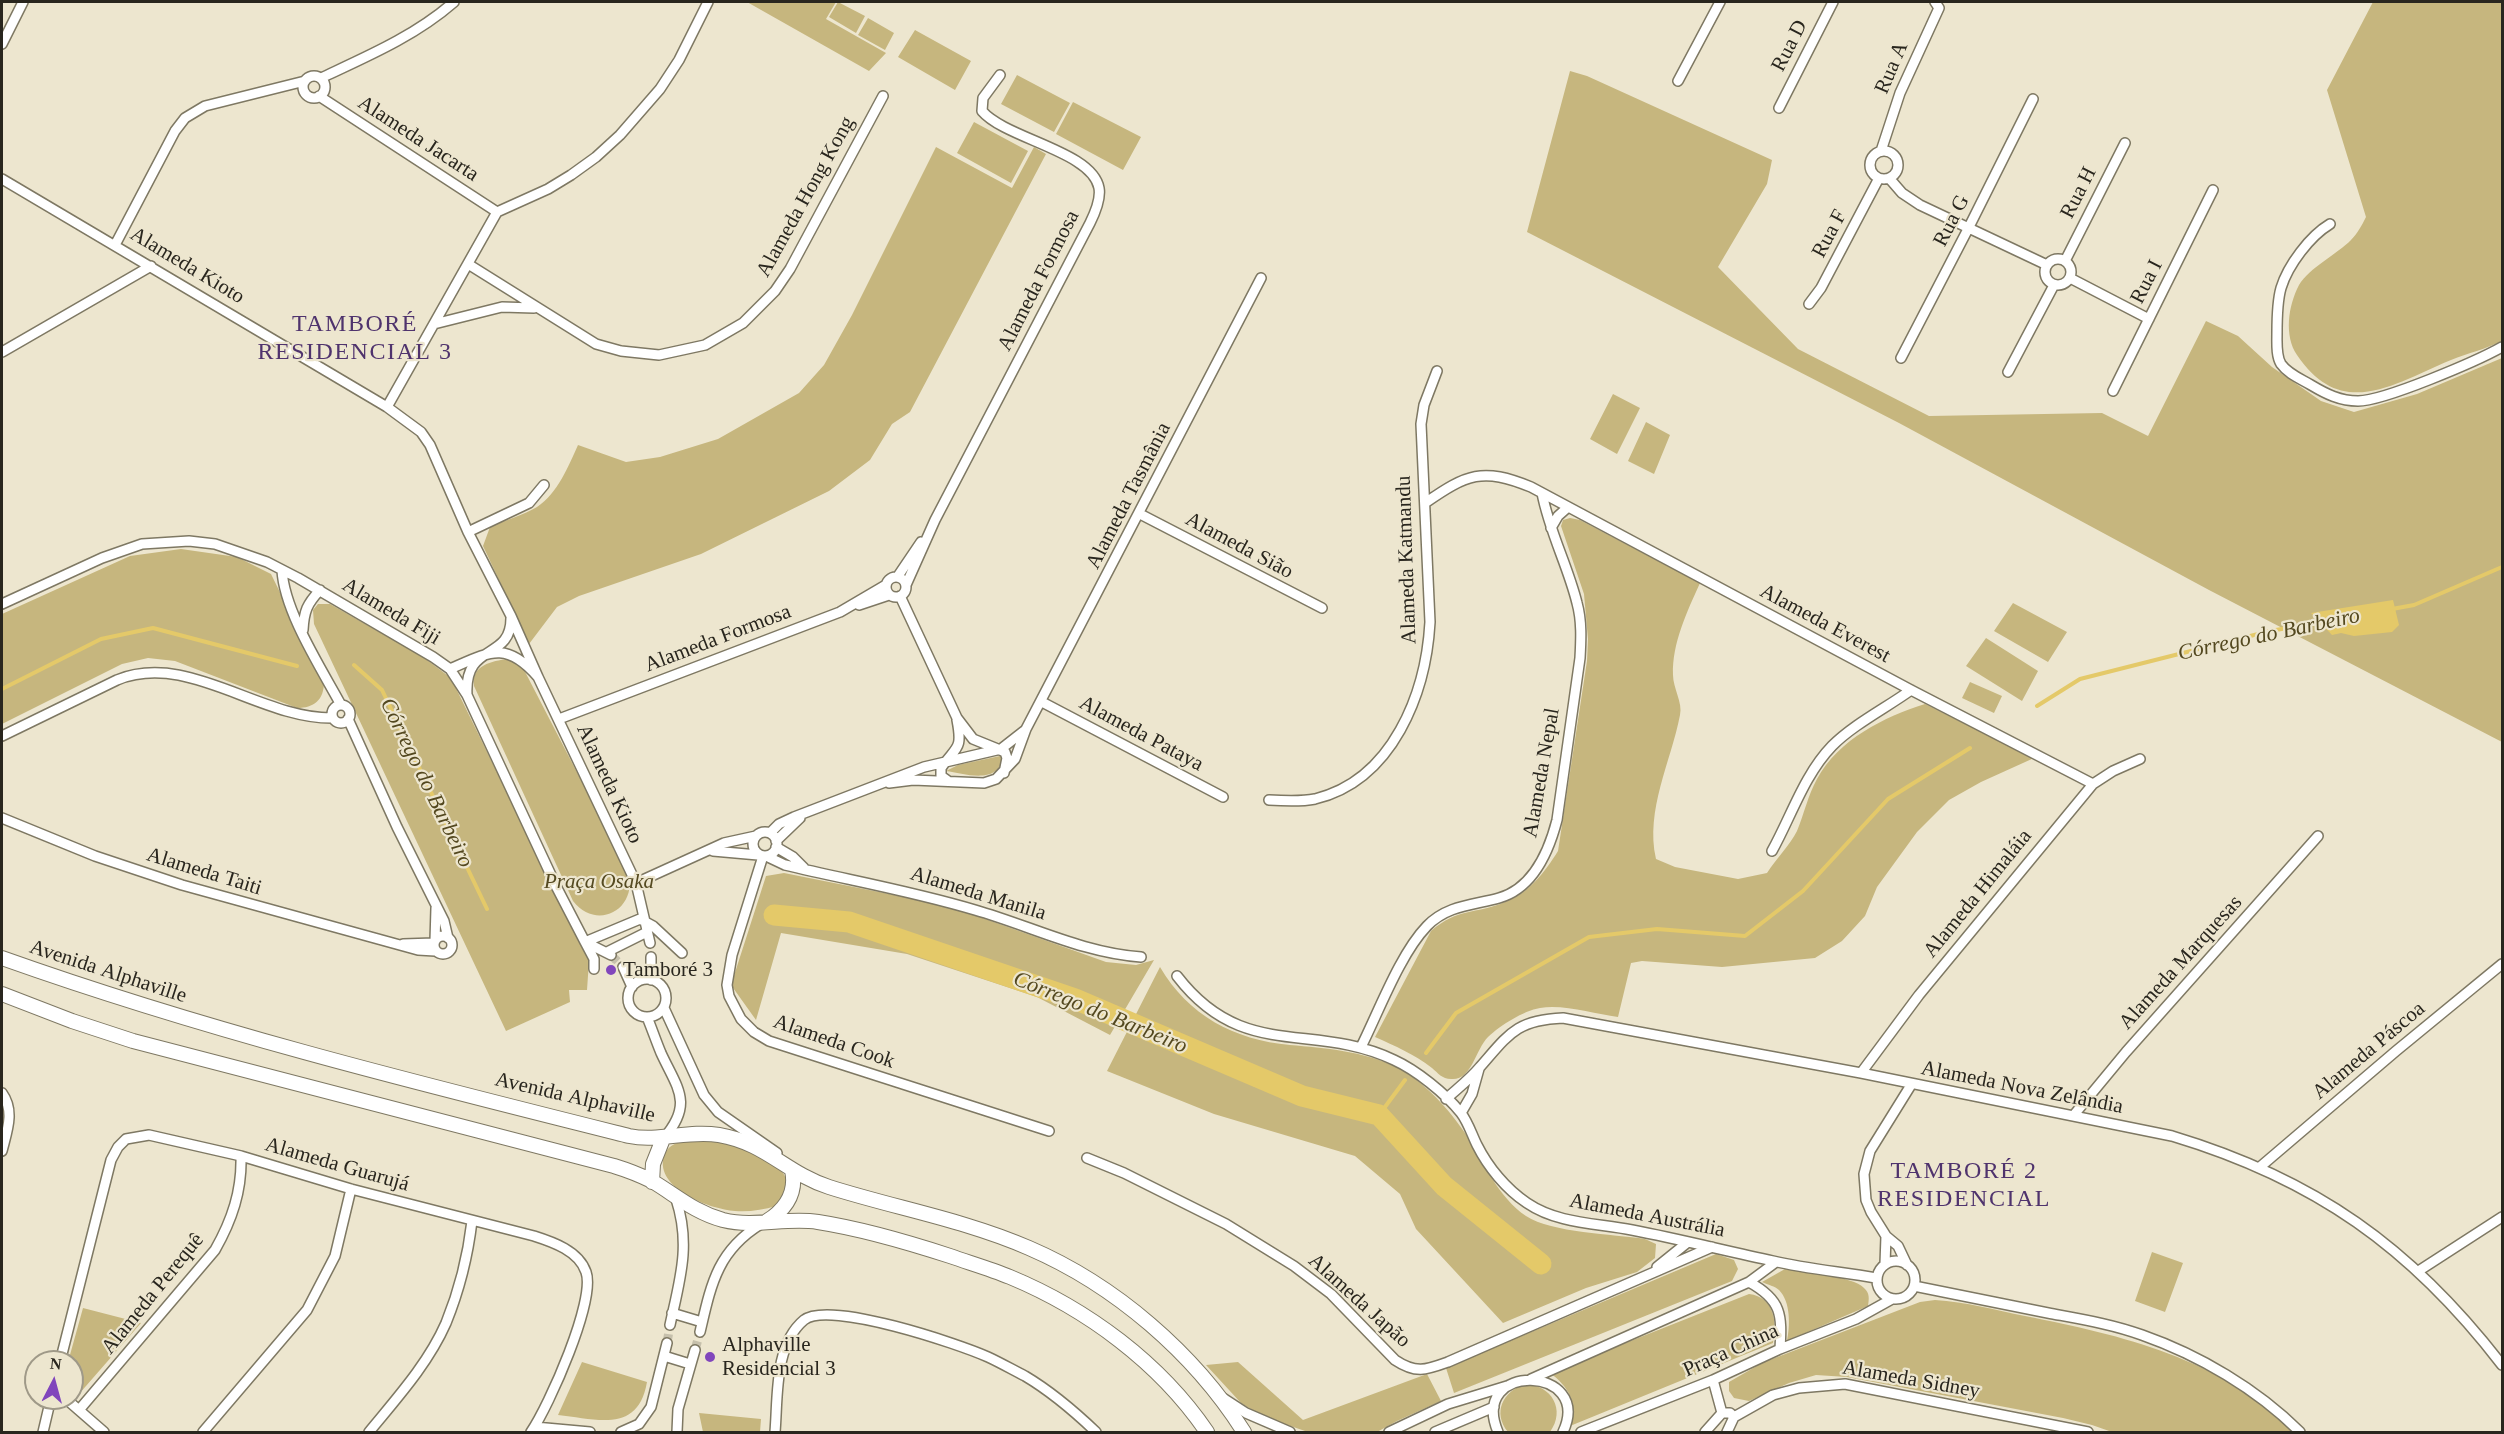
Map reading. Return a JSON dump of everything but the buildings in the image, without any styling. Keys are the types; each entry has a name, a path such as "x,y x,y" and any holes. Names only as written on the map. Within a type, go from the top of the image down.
{"main road":[{"name":"Avenida Alphaville","path":"2,958 151,1010 241,1036 628,1136 663,1138 699,1133 742,1140 760,1148 792,1170 827,1186 989,1233 1029,1248 1067,1266 1103,1288 1163,1337 1214,1392 1244,1432"},
{"path":"2,994 133,1041 322,1092 594,1160 634,1173 705,1214 726,1220 763,1224 786,1220 814,1221 881,1235 1009,1276 1075,1308 1105,1329 1177,1395 1207,1432"},
{"path":"652,1182 653,1164 663,1138"},
{"path":"763,1224 788,1203 793,1186 792,1170"}],"street":[{"path":"2,44 23,2"},
{"path":"116,245 175,131 185,118 205,106 305,81 314,76 321,78 394,44 454,2"},
{"path":"387,407 497,212 548,189 571,175 596,157 620,135 660,89 689,42 708,2"},
{"path":"1678,81 1720,2"},
{"name":"Rua D","path":"1779,108 1833,2"},
{"name":"Rua A","path":"1881,151 1900,93 1939,4"},
{"name":"Alameda Formosa","path":"900,596 905,592 935,520 1090,223 1099,196 1100,189 1096,179 1075,161 1004,127 987,117 982,111 983,98 1000,75"},
{"path":"305,81 303,88 306,94 313,98 320,96 325,87 321,78"},
{"name":"Alameda Jacarta","path":"320,96 497,212"},
{"name":"Alameda Hong Kong","path":"468,264 596,344 621,351 659,355 705,345 743,324 775,291 790,269 883,96"},
{"name":"Rua G","path":"1900,358 2033,99"},
{"name":"Rua H","path":"2065,261 2125,142"},
{"path":"1884,178 1898,168 1896,159 1890,152 1881,151 1873,155 1870,164 1872,173 1884,178 1920,206 2047,265"},
{"name":"Rua F","path":"1809,304 1826,279 1884,178"},
{"name":"Alameda Kioto","path":"2,179 387,407 421,432 430,446 468,532 511,616 636,883 650,943"},
{"name":"Rua I","path":"2113,391 2214,190"},
{"path":"2330,224 2321,229 2308,245 2281,286 2277,314 2278,355 2280,363 2289,371 2326,394 2343,400 2359,401 2377,398 2430,378 2502,347"},
{"path":"2053,260 2065,261 2072,270 2070,278 2061,285 2054,285 2046,277 2047,265 2053,260"},
{"path":"2,352 151,266"},
{"name":"Alameda Tasmânia","path":"889,783 913,780 984,783 1004,773 1015,759 1026,729 1261,278"},
{"path":"2070,278 2149,319"},
{"path":"497,281 503,293 502,307"},
{"path":"2008,372 2054,285"},
{"path":"434,324 502,307 539,309"},
{"name":"Alameda Katmandu","path":"1269,800 1293,802 1315,799 1355,780 1376,763 1394,741 1411,710 1428,652 1430,622 1421,424 1424,405 1437,371"},
{"name":"Alameda Everest","path":"1425,503 1454,483 1481,475 1513,480 1542,493 1911,690 2093,784"},
{"path":"468,532 529,503 544,485"},
{"name":"Alameda Nepal","path":"1361,1047 1406,956 1428,926 1458,906 1501,897 1517,889 1530,878 1542,862 1552,837 1557,820 1580,658 1581,634 1578,604 1551,528 1542,493"},
{"path":"1551,528 1567,508"},
{"name":"Alameda Sião","path":"1140,514 1322,608"},
{"name":"Alameda Formosa","path":"559,719 840,612 886,585 891,577 898,576 935,520"},
{"name":"Alameda Fiji","path":"2,604 119,551 163,541 215,544 267,562 450,669 467,695 557,888 594,959 594,969"},
{"path":"282,570 282,585 289,604 341,705 349,711 348,719 444,921 452,946 448,952 442,954 435,945 436,908"},
{"path":"898,576 904,579 906,585"},
{"path":"886,585 890,595"},
{"path":"303,632 303,613 307,603 320,591"},
{"path":"840,612 890,595 900,596 957,717 973,739 1001,749 1007,758 1004,773"},
{"path":"450,669 480,656 506,640 510,631 511,616"},
{"name":"Alameda Kioto","path":"480,656 493,653 514,654 538,676"},
{"path":"467,695 470,672 480,656"},
{"path":"2,736 117,680 134,673 147,671 162,671 191,678 282,711 303,716 333,718 340,722 348,719"},
{"path":"1772,851 1820,760 1833,745 1911,690"},
{"name":"Alameda Pataya","path":"1042,702 1223,796"},
{"path":"333,718 333,709 341,705"},
{"path":"948,781 940,772 958,745 960,735 957,717"},
{"name":"Alameda Tasmânia","path":"774,841 786,820 889,783 924,767 1001,749 1026,729"},
{"name":"Alameda Himaláia","path":"1861,1073 1919,995 2093,784 2113,771 2140,759"},
{"name":"Alameda Taiti","path":"2,818 95,856 172,882 426,952 435,945"},
{"path":"636,883 738,838 756,836 760,833 774,841 774,852 763,856 725,851 707,852"},
{"path":"756,836 753,847 763,856"},
{"name":"Alameda Marquesas","path":"2073,1116 2126,1052 2318,836"},
{"name":"Alameda Manila","path":"774,841 804,868"},
{"name":"Alameda Manila","path":"763,856 785,865 945,901 1009,920 1088,949 1141,957"},
{"name":"Alameda Cook","path":"763,856 732,955 727,985 735,1008 748,1027 769,1041 1049,1131"},
{"path":"585,942 629,922 643,919 682,953"},
{"path":"585,942 609,953 647,932"},
{"path":"435,945 442,936 448,938"},
{"path":"651,957 651,980"},
{"name":"Alameda Páscoa","path":"2260,1167 2396,1050 2502,964"},
{"path":"623,968 632,987"},
{"name":"Alameda Austrália","path":"1177,976 1208,1010 1236,1025 1293,1039 1361,1047 1406,1066 1424,1078 1461,1113 1491,1169 1527,1203 1556,1216 1575,1222 1629,1229 1776,1262 1876,1278"},
{"path":"651,980 657,982 665,991 666,1003 664,1008 654,1016 648,1017 632,1009 628,998 632,987 641,981 651,980"},
{"path":"664,1008 704,1095 718,1112 781,1157 792,1170"},
{"path":"648,1017 661,1052 676,1082 682,1102 674,1126 663,1138"},
{"name":"Alameda Nova Zelândia","path":"1446,1099 1480,1067 1511,1032 1525,1024 1543,1019 1563,1018 1861,1073 1911,1085 2172,1136 2260,1167 2330,1203 2420,1270 2449,1300 2502,1365"},
{"name":"Alameda Nova Zelândia","path":"1461,1113 1472,1094 1480,1067"},
{"path":"1907,1265 1894,1261 1886,1264 1876,1278 1880,1292 1892,1299 1908,1295 1914,1286 1914,1275 1898,1246 1886,1236 1866,1200 1864,1174 1870,1151 1911,1085"},
{"path":"2,1093 8,1102 10,1113 2,1151"},
{"name":"Alameda Guarujá","path":"63,1350 111,1160 118,1147 126,1139 150,1135 241,1156 351,1189 552,1241 580,1261 587,1272 588,1287 567,1359 533,1430"},
{"name":"Alameda Perequê","path":"84,1405 215,1250 227,1230 236,1203 242,1177 241,1156"},
{"name":"Alameda Japão","path":"1087,1158 1124,1173 1226,1224 1294,1266 1331,1294 1395,1360 1408,1368 1419,1370 1448,1362 1712,1247"},
{"path":"203,1432 307,1310 335,1256 351,1189"},
{"path":"670,1325 684,1256 682,1220 676,1199"},
{"path":"2420,1270 2502,1217"},
{"path":"369,1432 426,1358 446,1324 460,1281 472,1221"},
{"path":"700,1332 719,1265 732,1246 746,1233 763,1224"},
{"path":"1886,1236 1886,1264"},
{"name":"Alameda Japão","path":"1648,1274 1688,1242"},
{"path":"1389,1432 1448,1404 1531,1379 1749,1282 1776,1262"},
{"path":"1749,1282 1760,1288 1777,1305 1781,1320 1780,1349"},
{"path":"1914,1286 2098,1323 2139,1334 2200,1361 2239,1384 2285,1417 2300,1432"},
{"name":"Praça China","path":"1581,1432 1713,1380 1780,1349 1872,1312 1892,1299"},
{"path":"777,1432 780,1374 786,1349 794,1333 805,1320 814,1315 833,1313 934,1337 988,1357 1027,1377 1066,1403 1096,1432"},
{"path":"672,1314 702,1322"},
{"path":"621,1432 639,1424 651,1407 667,1343"},
{"path":"677,1432 678,1409 694,1350"},
{"path":"664,1356 690,1364"},
{"path":"1531,1379 1554,1386 1562,1395 1567,1407 1568,1419 1563,1432"},
{"path":"1713,1380 1722,1413"},
{"name":"Alameda Sidney","path":"1734,1417 1773,1395 1799,1388 1845,1384 2088,1432"},
{"path":"1498,1432 1494,1422 1494,1407 1509,1385"},
{"path":"1214,1392 1246,1413 1290,1432"},
{"path":"1435,1432 1494,1407"},
{"path":"43,1432 48,1410"},
{"path":"80,1410 104,1432"},
{"path":"1705,1432 1722,1413 1730,1413 1734,1417 1727,1432"},
{"path":"533,1430 590,1432"}],"green space":[{"path":"747,2 836,2 826,19 886,53 869,71"},
{"path":"838,2 865,16 856,33 829,17"},
{"path":"2373,2 2502,2 2502,341 2390,386 2370,391 2351,392 2332,387 2314,375 2293,347 2289,321 2292,302 2299,285 2316,267 2351,240 2366,217 2327,90"},
{"path":"868,18 894,33 885,50 858,35"},
{"path":"915,30 971,61 955,90 898,57"},
{"path":"1570,71 1587,76 1772,160 1767,184 1718,267 1798,349 1929,416 2102,413 2148,436 2206,321 2238,336 2272,367 2321,401 2354,412 2417,394 2502,358 2502,742 2209,590 1899,423 1527,232"},
{"path":"1017,75 1070,103 1054,132 1001,104"},
{"path":"1073,102 1141,137 1123,170 1056,134"},
{"path":"974,122 1028,151 1011,183 957,153"},
{"path":"936,147 1012,188 1034,147 1046,154 910,412 892,424 870,460 829,491 701,554 579,596 557,607 529,644 483,546 490,527 526,513 544,501 562,479 578,445 626,462 660,457 718,439 799,393 824,365 852,315"},
{"path":"1613,394 1640,408 1617,454 1590,439"},
{"path":"1646,422 1670,435 1654,474 1628,461"},
{"path":"1570,518 1580,520 1700,583 1681,628 1673,663 1673,680 1681,710 1656,804 1654,841 1656,859 1675,867 1738,879 1767,873 1794,836 1817,779 1837,752 1864,731 1925,704 2034,758 1981,782 1949,800 1917,832 1877,887 1865,916 1842,941 1815,958 1722,967 1642,961 1631,963 1618,1017 1559,1007 1540,1008 1527,1012 1506,1023 1488,1037 1464,1075 1448,1079 1411,1054 1375,1037 1431,931 1450,918 1494,906 1522,893 1542,874 1558,851 1587,661 1588,639 1584,594 1561,526 1563,520"},
{"path":"181,549 237,557 271,574 324,682 322,694 317,702 297,708 175,661 148,658 122,664 2,724 2,614 130,556"},
{"path":"2013,603 2067,632 2048,662 1994,631"},
{"path":"318,604 330,604 423,657 451,678 589,961 587,990 569,990 570,1002 506,1031 314,624 313,610"},
{"path":"1986,638 2038,671 2022,701 1966,666"},
{"name":"Praça Osaka","path":"508,659 520,662 628,871 630,884 627,896 614,912 593,915 573,901 474,686 476,673 484,665"},
{"path":"1970,682 2002,696 1994,713 1962,698"},
{"path":"1003,757 1000,766 988,775 946,771 958,765"},
{"path":"784,873 949,906 1106,962 1136,965 1154,960 1110,1035 1037,997 907,954 781,933 756,1020 731,985 766,876"},
{"path":"1160,967 1184,999 1214,1022 1232,1031 1269,1042 1357,1054 1396,1067 1417,1080 1453,1116 1500,1190 1526,1216 1551,1226 1645,1239 1656,1244 1655,1258 1637,1272 1586,1288 1503,1323 1416,1229 1400,1194 1355,1156 1214,1114 1107,1071"},
{"path":"709,1139 749,1150 777,1166 785,1177 787,1191 776,1206 761,1210 735,1211 700,1202 677,1189 664,1171 663,1160 666,1152 681,1142"},
{"path":"2152,1252 2183,1263 2165,1312 2135,1301"},
{"path":"1716,1254 1734,1260 1738,1269 1732,1281 1454,1393 1446,1368"},
{"path":"1785,1269 1850,1280 1867,1292 1868,1306 1787,1341 1789,1321 1786,1301 1777,1289 1762,1282"},
{"path":"1749,1294 1764,1300 1772,1312 1775,1327 1773,1343 1570,1426 1573,1410 1570,1396 1562,1384 1550,1373"},
{"path":"1935,1300 1969,1304 2061,1323 2134,1342 2169,1354 2203,1368 2235,1386 2266,1407 2294,1432 2112,1432 2063,1418 1847,1377 1816,1375 1789,1383 1749,1401 1734,1398 1729,1391 1729,1382 1762,1363 1920,1302"},
{"path":"83,1308 141,1323 84,1388 84,1350 71,1350"},
{"path":"582,1362 647,1382 642,1399 635,1410 614,1420 558,1415"},
{"path":"1238,1362 1303,1420 1427,1374 1441,1401 1377,1432 1308,1432 1264,1417 1241,1403 1206,1365"},
{"path":"1525,1384 1543,1389 1554,1400 1557,1415 1550,1432 1508,1432 1503,1425 1502,1404 1511,1392"},
{"path":"699,1413 761,1419 760,1432 703,1432"}],"shaded area":[{"path":"2393,600 2399,625 2392,632 2354,636 2341,633 2332,635 2311,613"}],"waterway":[{"name":"Córrego do Barbeiro","path":"2392,609 2414,605 2502,567"},
{"name":"Córrego do Barbeiro","path":"2037,706 2080,679 2270,631 2322,622"},
{"name":"Córrego do Barbeiro","path":"2,689 101,639 153,628 297,666"},
{"name":"Córrego do Barbeiro","path":"354,665 382,690 487,909"},
{"name":"Córrego do Barbeiro","path":"1426,1053 1456,1013 1589,937 1657,929 1745,936 1803,891 1888,799 1970,748"},
{"name":"Córrego do Barbeiro","path":"774,915 849,922 1075,999 1302,1096 1379,1115 1444,1186 1541,1264"},
{"name":"Córrego do Barbeiro","path":"1379,1115 1405,1080"}],"tunnel":[{"path":"611,955 623,967"},
{"path":"667,1343 670,1325"},
{"path":"695,1350 700,1332"}],"place":[{"name":"Tamboré 3","path":"611,970"},
{"name":"Alphaville Residencial 3","path":"710,1357"}],"district":[{"name":"TAMBORÉ RESIDENCIAL 3","path":"355,339"},
{"name":"TAMBORÉ 2 RESIDENCIAL","path":"1964,1186"}]}
